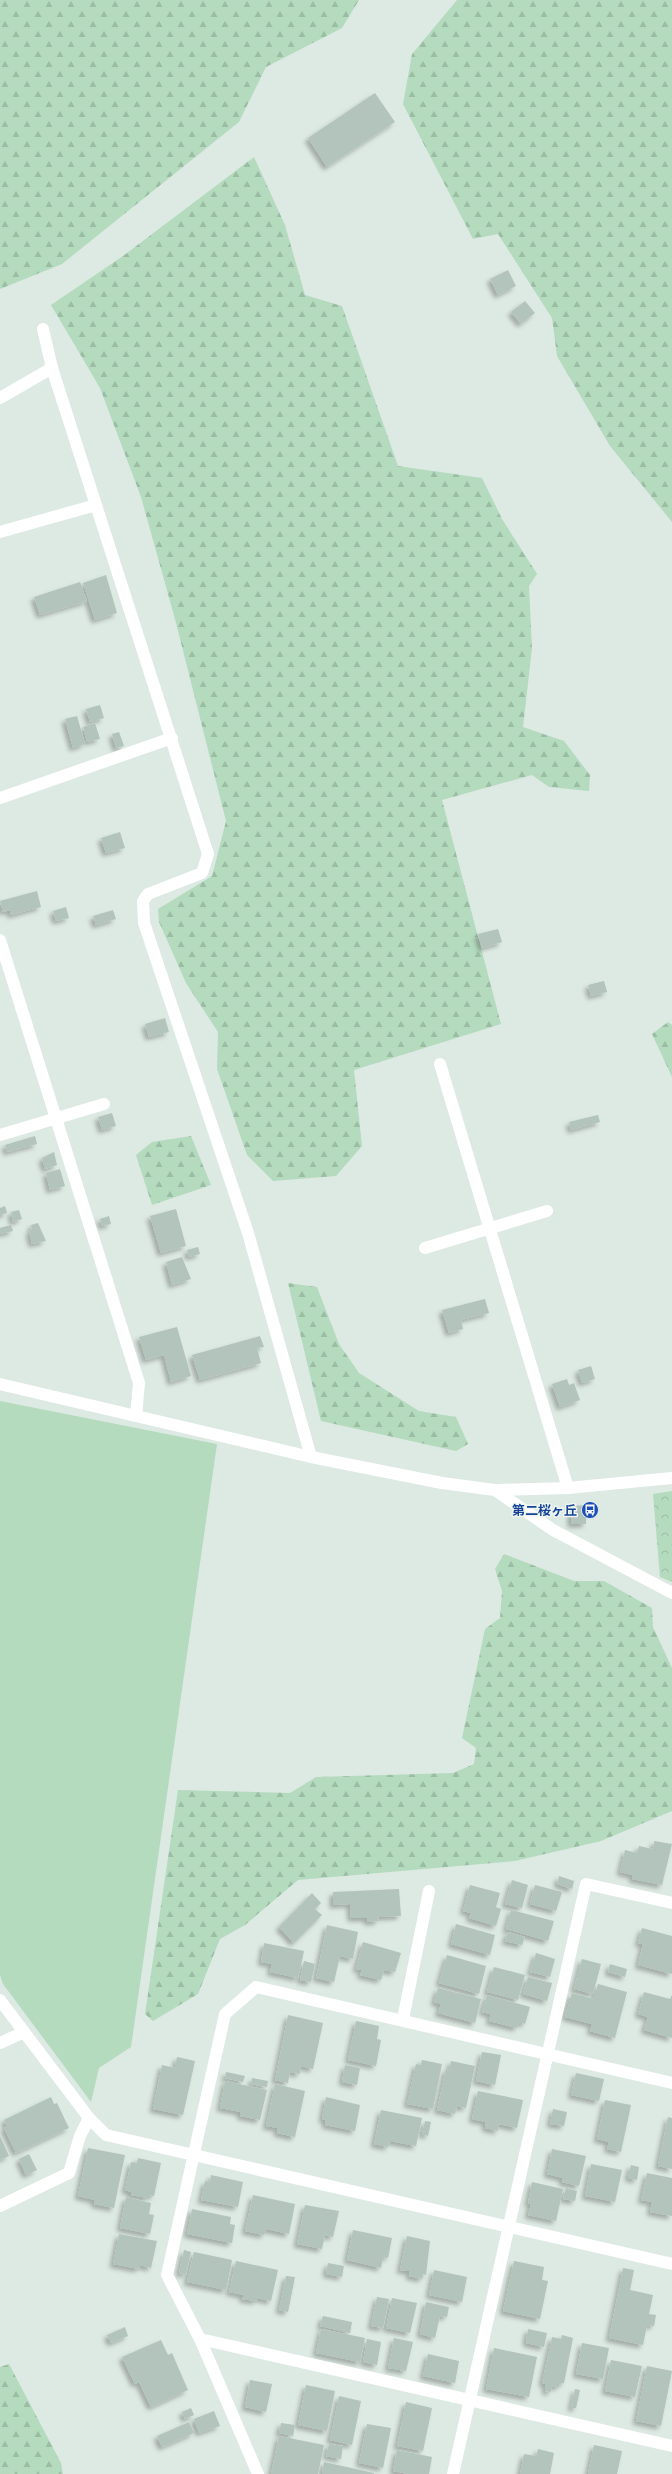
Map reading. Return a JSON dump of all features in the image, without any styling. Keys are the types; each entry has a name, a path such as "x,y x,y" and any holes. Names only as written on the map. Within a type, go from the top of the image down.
{"street":[{"path":"43,329 52,368 208,854 202,872 148,894 143,902 144,923 248,1233 312,1457"},
{"path":"0,398 52,368"},
{"path":"0,532 96,504"},
{"path":"0,798 172,738"},
{"path":"0,940 139,1383 136,1416"},
{"path":"440,1064 568,1488"},
{"path":"0,1136 104,1104"},
{"path":"425,1248 547,1211"},
{"path":"0,1384 312,1457 442,1483 495,1490 568,1488 672,1478"},
{"path":"495,1490 553,1530 672,1593"},
{"path":"453,2474 586,1884 672,1903"},
{"path":"403,2019 429,1890"},
{"path":"258,2474 200,2339 167,2275 225,2014 256,1986 403,2019 548,2055 672,2083"},
{"path":"0,2000 89,2118 106,2135 672,2264"},
{"path":"0,2043 24,2032"},
{"path":"0,2206 69,2173 80,2136 89,2118"},
{"path":"200,2339 672,2446"}],"green space":[{"path":"0,0 359,0 342,28 266,67 239,122 62,264 0,289"},
{"path":"457,0 672,0 672,522 610,446 557,356 552,318 498,234 473,239 403,104 412,54"},
{"path":"254,157 285,225 305,295 342,306 398,466 482,478 502,519 537,574 529,586 532,648 523,727 564,741 590,775 589,791 549,787 532,775 442,800 501,1024 354,1070 362,1146 336,1176 273,1181 247,1155 217,1069 218,1032 186,983 159,922 158,909 212,876 226,821 175,619 141,497 100,388 51,305 123,256"},
{"path":"668,1022 672,1025 672,1077 652,1034"},
{"path":"191,1136 211,1185 152,1205 136,1155 152,1142"},
{"path":"288,1283 317,1287 339,1344 359,1373 419,1411 456,1417 468,1444 456,1451 321,1421"},
{"path":"0,1401 217,1444 131,2047 99,2068 91,2102 3,1984 0,1975"},
{"path":"672,1491 672,1582 660,1577 653,1494"},
{"path":"504,1554 574,1581 604,1581 652,1608 653,1627 672,1668 672,1811 601,1841 515,1861 298,1880 245,1925 220,1939 198,1994 153,2021 145,2014 178,1790 290,1793 316,1777 453,1773 474,1764 476,1748 462,1738 485,1629 500,1618 502,1591 495,1569"},
{"path":"9,2364 61,2463 63,2474 0,2474 0,2367"}],"building":[{"path":"375,93 395,122 327,167 308,138"},
{"path":"508,270 516,286 498,295 490,279"},
{"path":"525,301 535,313 521,324 511,312"},
{"path":"106,575 117,613 95,620 83,583"},
{"path":"80,582 87,601 40,615 34,597"},
{"path":"100,705 104,718 90,722 86,709"},
{"path":"77,716 85,744 73,748 65,719"},
{"path":"95,723 100,739 87,742 83,727"},
{"path":"119,732 124,746 116,748 112,734"},
{"path":"120,832 125,848 106,853 101,838"},
{"path":"37,891 41,907 11,915 10,910 3,912 0,901"},
{"path":"66,907 69,918 56,921 53,911"},
{"path":"113,910 116,919 96,925 93,916"},
{"path":"498,929 502,942 482,948 478,934"},
{"path":"604,981 607,992 591,996 588,985"},
{"path":"165,1018 169,1032 149,1037 145,1024"},
{"path":"112,1113 116,1126 102,1130 98,1117"},
{"path":"598,1115 600,1122 571,1130 569,1122"},
{"path":"35,1136 37,1144 7,1152 5,1145"},
{"path":"54,1152 57,1165 45,1169 42,1158"},
{"path":"60,1169 65,1186 50,1190 46,1173"},
{"path":"5,1206 7,1213 0,1215 0,1208"},
{"path":"176,1209 186,1246 161,1253 150,1216"},
{"path":"19,1210 22,1219 13,1222 11,1212"},
{"path":"109,1216 111,1224 102,1226 100,1219"},
{"path":"38,1223 46,1241 32,1244 29,1231 32,1230 31,1225"},
{"path":"11,1225 13,1231 0,1234 0,1228"},
{"path":"198,1247 200,1254 189,1257 187,1250"},
{"path":"182,1257 191,1279 172,1285 166,1262"},
{"path":"485,1299 489,1313 461,1320 463,1329 449,1333 442,1310"},
{"path":"177,1327 191,1376 171,1382 164,1355 146,1360 139,1337"},
{"path":"260,1336 264,1347 257,1348 261,1363 200,1380 192,1355"},
{"path":"591,1366 595,1379 582,1383 578,1370"},
{"path":"567,1379 569,1385 574,1383 580,1400 560,1407 552,1384"},
{"path":"586,1505 586,1524 571,1524 571,1506"},
{"path":"654,1841 672,1844 662,1885 632,1879 633,1875 620,1872 625,1850 637,1853 639,1846 653,1849"},
{"path":"559,1876 574,1881 572,1889 557,1884"},
{"path":"512,1880 528,1885 522,1908 505,1904"},
{"path":"470,1885 500,1893 496,1907 501,1909 496,1926 469,1918 471,1913 463,1911"},
{"path":"535,1885 562,1892 556,1911 530,1904"},
{"path":"399,1889 401,1916 378,1917 379,1921 368,1922 367,1918 351,1918 350,1904 333,1905 333,1892"},
{"path":"312,1893 321,1903 315,1909 322,1915 294,1943 279,1927"},
{"path":"511,1910 554,1921 548,1941 506,1929"},
{"path":"456,1924 495,1935 490,1955 451,1944"},
{"path":"327,1925 358,1932 353,1959 340,1956 334,1982 316,1978"},
{"path":"642,1928 672,1936 672,1974 638,1965 643,1944 638,1943"},
{"path":"508,1932 525,1937 522,1945 505,1941"},
{"path":"363,1942 401,1953 395,1972 384,1970 381,1980 360,1975 362,1970 356,1969"},
{"path":"264,1943 304,1951 298,1978 270,1972 272,1964 261,1962"},
{"path":"536,1953 555,1959 550,1977 530,1972"},
{"path":"447,1955 486,1966 479,1994 439,1983"},
{"path":"582,1959 601,1964 593,1994 574,1989"},
{"path":"304,1961 315,1964 311,1982 300,1980"},
{"path":"610,1964 627,1969 625,1977 608,1972"},
{"path":"494,1967 525,1975 518,2000 487,1992"},
{"path":"528,1977 552,1983 547,2001 523,1994"},
{"path":"598,1984 627,1992 615,2038 590,2031 592,2024 565,2017 572,1993 594,1999"},
{"path":"438,1988 481,1999 475,2023 438,2013 441,2004 434,2002"},
{"path":"644,1992 670,1999 672,1995 672,2038 644,2030 648,2017 638,2014"},
{"path":"487,1995 530,2007 525,2024 519,2022 517,2028 489,2021 491,2014 482,2012"},
{"path":"288,2015 323,2023 313,2069 301,2066 300,2074 290,2072 288,2083 275,2080"},
{"path":"356,2021 379,2026 377,2039 381,2040 376,2066 348,2060"},
{"path":"482,2052 501,2055 495,2085 476,2081"},
{"path":"177,2057 195,2061 183,2115 153,2109 162,2065 175,2068"},
{"path":"422,2060 442,2064 433,2109 407,2104 416,2064 421,2065"},
{"path":"451,2061 475,2066 466,2108 457,2106 455,2114 437,2110 446,2069 449,2070"},
{"path":"345,2065 360,2068 357,2085 342,2082"},
{"path":"226,2072 245,2076 243,2082 225,2078"},
{"path":"576,2073 604,2079 599,2101 571,2095"},
{"path":"252,2078 268,2081 267,2087 251,2084"},
{"path":"225,2081 267,2090 260,2120 240,2116 241,2112 220,2108"},
{"path":"275,2084 305,2091 295,2137 277,2133 278,2128 266,2126"},
{"path":"478,2091 523,2100 517,2128 499,2124 498,2131 485,2128 486,2122 472,2119"},
{"path":"51,2097 54,2104 57,2103 69,2128 16,2153 4,2128 7,2127 4,2120"},
{"path":"326,2097 360,2105 355,2131 325,2125 326,2120 322,2119"},
{"path":"605,2100 631,2105 621,2152 607,2149 609,2142 597,2139"},
{"path":"553,2109 567,2112 564,2126 550,2124"},
{"path":"381,2110 422,2118 416,2146 390,2141 388,2147 374,2144"},
{"path":"668,2117 672,2118 672,2169 658,2166"},
{"path":"425,2121 431,2122 428,2136 422,2134"},
{"path":"0,2136 9,2156 0,2160"},
{"path":"88,2148 125,2155 114,2208 94,2204 95,2200 78,2196"},
{"path":"552,2149 586,2156 579,2186 562,2182 563,2178 547,2174"},
{"path":"29,2154 37,2170 26,2175 19,2159"},
{"path":"138,2158 161,2163 154,2196 148,2195 148,2198 131,2195 131,2192 125,2190 131,2162 137,2163"},
{"path":"591,2164 622,2170 615,2202 585,2196"},
{"path":"631,2165 639,2167 637,2180 628,2178"},
{"path":"647,2173 672,2178 672,2216 650,2212 652,2202 641,2200"},
{"path":"211,2175 243,2182 238,2207 201,2200 205,2181 210,2182"},
{"path":"532,2182 563,2189 556,2221 528,2215 531,2204 528,2203"},
{"path":"566,2188 577,2191 575,2201 563,2199"},
{"path":"253,2195 295,2204 289,2234 266,2229 264,2235 245,2231"},
{"path":"126,2197 151,2203 149,2214 154,2215 150,2234 120,2228"},
{"path":"305,2205 339,2211 333,2237 325,2235 322,2249 297,2244"},
{"path":"192,2209 231,2217 230,2224 235,2225 232,2243 187,2234"},
{"path":"353,2230 392,2238 388,2258 383,2257 381,2268 347,2260"},
{"path":"119,2234 157,2241 151,2268 140,2265 139,2269 113,2264"},
{"path":"407,2236 430,2241 426,2275 423,2274 422,2279 409,2276 410,2271 400,2270"},
{"path":"184,2250 191,2252 186,2274 179,2273"},
{"path":"194,2252 232,2260 226,2290 187,2282"},
{"path":"236,2261 278,2270 271,2301 257,2298 256,2301 242,2299 244,2295 229,2292"},
{"path":"514,2261 544,2267 542,2280 548,2281 540,2319 503,2311"},
{"path":"328,2263 344,2266 342,2277 326,2274"},
{"path":"623,2268 634,2270 630,2290 653,2295 649,2314 656,2315 654,2326 647,2325 643,2345 609,2338"},
{"path":"434,2270 467,2277 462,2302 429,2295"},
{"path":"286,2276 295,2277 288,2312 279,2310"},
{"path":"377,2297 389,2299 383,2328 371,2326"},
{"path":"392,2298 417,2303 410,2333 386,2328"},
{"path":"426,2302 449,2307 447,2317 440,2316 435,2338 420,2334"},
{"path":"323,2316 352,2322 350,2333 320,2326"},
{"path":"125,2327 128,2336 111,2343 107,2335"},
{"path":"321,2329 365,2338 360,2362 316,2353"},
{"path":"528,2329 547,2333 544,2347 526,2343"},
{"path":"562,2335 573,2338 564,2383 560,2383 559,2387 552,2386 551,2392 545,2391 546,2384 542,2383 552,2337 561,2339"},
{"path":"394,2338 413,2342 406,2371 388,2368"},
{"path":"367,2339 381,2342 377,2365 363,2362"},
{"path":"161,2340 168,2355 172,2353 188,2390 151,2407 139,2382 135,2384 122,2357"},
{"path":"582,2343 609,2348 603,2379 576,2374"},
{"path":"494,2348 537,2357 529,2397 486,2389"},
{"path":"428,2354 459,2361 455,2383 423,2376"},
{"path":"611,2360 642,2366 635,2397 605,2391"},
{"path":"647,2366 672,2371 661,2426 636,2421"},
{"path":"250,2380 272,2384 266,2412 245,2407"},
{"path":"306,2385 335,2391 327,2431 298,2425"},
{"path":"575,2389 580,2390 576,2408 571,2408"},
{"path":"339,2396 361,2401 352,2445 330,2440"},
{"path":"406,2402 432,2408 423,2451 397,2446"},
{"path":"191,2408 194,2415 185,2419 182,2412"},
{"path":"214,2411 220,2426 199,2433 194,2419"},
{"path":"189,2422 194,2433 162,2447 157,2436"},
{"path":"281,2423 295,2425 293,2436 279,2433"},
{"path":"367,2424 391,2428 383,2468 359,2463"},
{"path":"279,2436 324,2445 318,2474 271,2474"},
{"path":"329,2444 343,2446 341,2459 326,2456"},
{"path":"594,2445 622,2451 617,2474 588,2474"},
{"path":"538,2449 554,2453 550,2474 520,2474 524,2454 536,2456"},
{"path":"397,2450 432,2457 429,2474 408,2474 393,2471"},
{"path":"324,2462 374,2473 374,2474 322,2474"}],"place":[{"name":"第二桜ヶ丘","path":"590,1510"}]}
